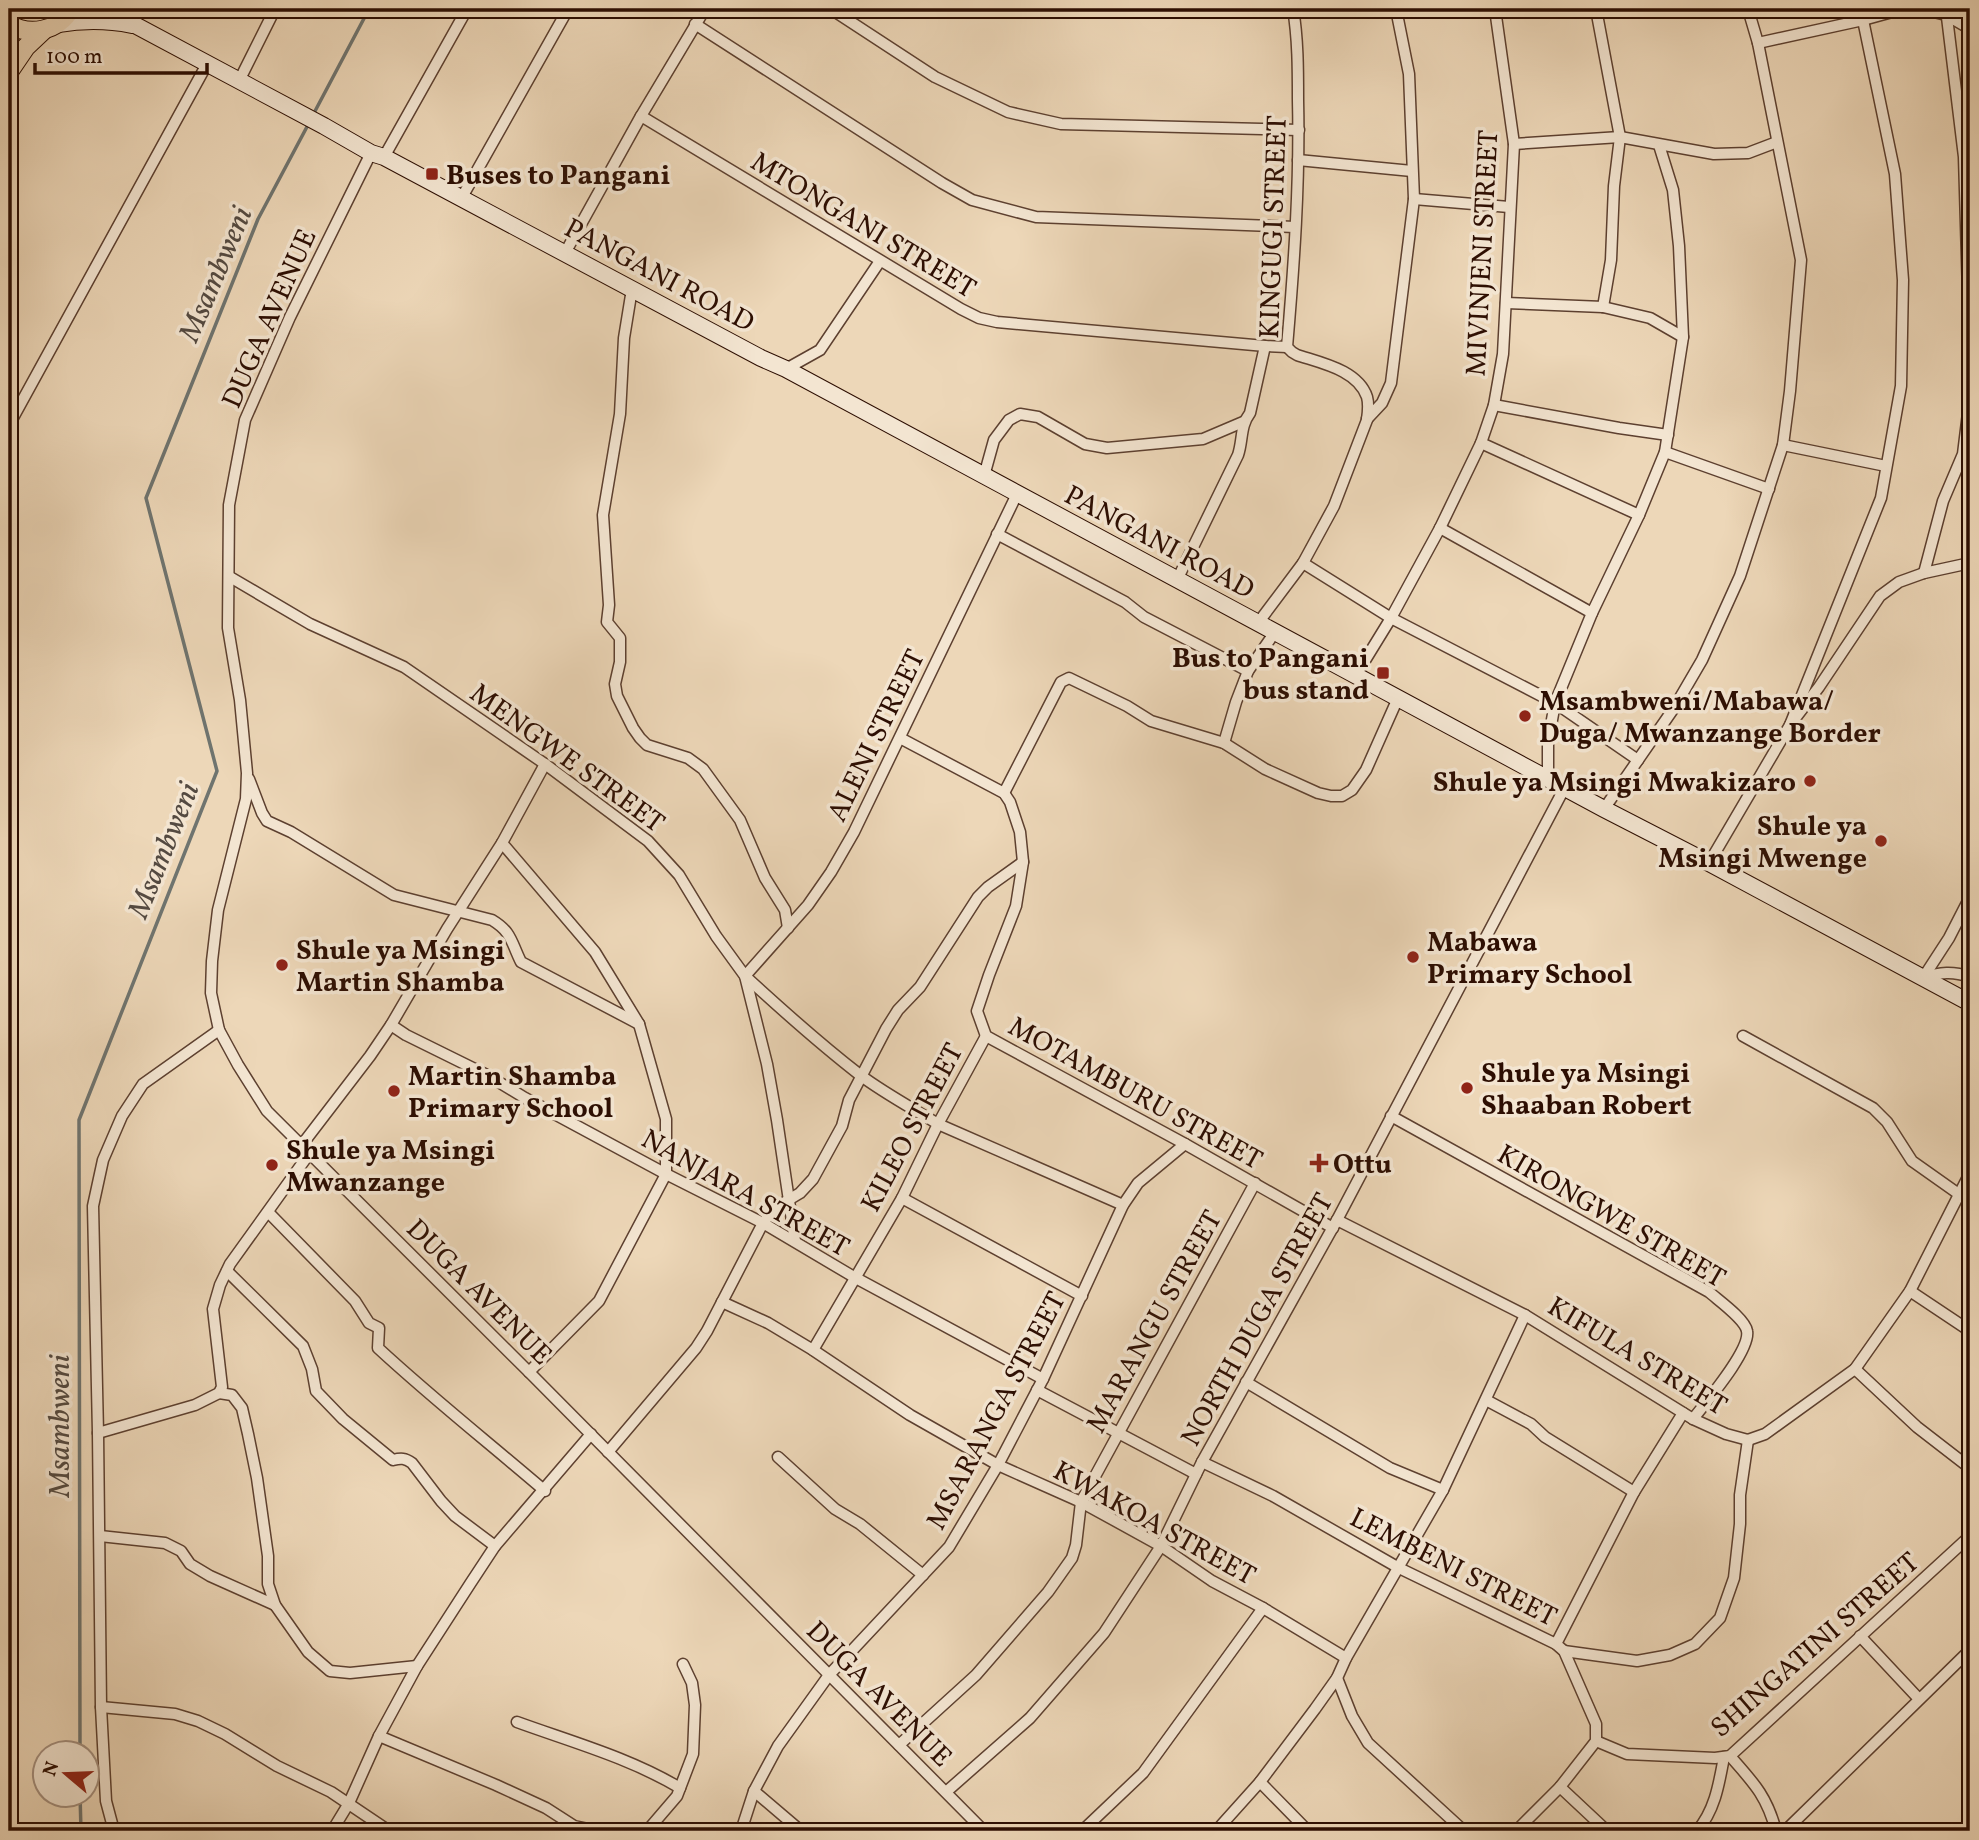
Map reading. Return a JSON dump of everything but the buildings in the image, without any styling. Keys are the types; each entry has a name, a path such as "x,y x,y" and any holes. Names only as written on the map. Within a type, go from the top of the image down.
{"main road":[{"path":"9,72 26,47 71,9"},
{"path":"115,9 135,25"},
{"path":"9,24 30,31 71,22 135,25"},
{"name":"PANGANI ROAD","path":"135,25 786,369 1604,810 1970,1003"}],"street":[{"path":"239,81 275,9"},
{"name":"DUGA AVENUE","path":"467,9 377,155 290,317 245,420 229,505 228,628 240,700 247,773 246,799 218,910 212,961 211,993 219,1030 267,1111 984,1831"},
{"path":"461,199 568,9"},
{"path":"565,253 705,9"},
{"path":"831,9 935,76 1008,112 1061,124 1299,130"},
{"name":"KINGUGI STREET","path":"1293,9 1299,130 1287,346 1292,352 1344,372 1356,382 1367,395 1367,420"},
{"path":"1258,623 1303,563 1334,506 1367,420 1382,403 1391,383 1414,199 1409,74 1396,9"},
{"name":"MIVINJENI STREET","path":"1356,675 1391,618 1440,528 1481,443 1494,405 1503,354 1514,144 1495,9"},
{"path":"1596,9 1620,137 1611,260 1603,307"},
{"path":"1604,810 1674,708 1702,660 1740,576 1783,444 1801,260 1758,43 1748,9"},
{"path":"1758,43 1903,9"},
{"path":"1922,9 1946,12 1970,29"},
{"path":"1923,573 1944,501 1967,452 1970,362 1964,157 1946,12"},
{"path":"1790,725 1881,498 1901,386 1903,280 1895,174 1863,20"},
{"path":"695,24 972,200 1036,217 1295,227"},
{"path":"9,425 207,64"},
{"name":"MTONGANI STREET","path":"641,117 979,318 997,322 1287,346"},
{"path":"1514,144 1620,137 1714,154 1748,153 1777,142"},
{"path":"1548,778 1548,742 1555,703 1592,613 1665,453 1682,337 1679,246 1673,190 1659,145"},
{"path":"1298,160 1412,171"},
{"path":"1414,199 1509,207"},
{"path":"786,369 820,350 880,261"},
{"path":"632,289 624,338 620,414 603,515 608,583 607,622 620,638 620,662 615,684 617,695 640,738 647,745 688,758 703,769 723,795 740,820 765,878 785,910 788,928"},
{"path":"1506,303 1603,307 1650,318 1682,337"},
{"path":"984,477 993,440 1009,420 1020,414 1038,417 1085,444 1107,448 1203,439 1243,422 1250,413 1265,346"},
{"path":"1494,405 1668,435"},
{"path":"1177,580 1238,455 1243,422"},
{"path":"1481,443 1639,515"},
{"path":"1783,444 1886,466"},
{"path":"1665,453 1769,489"},
{"name":"ALENI STREET","path":"745,976 808,905 854,832 1017,494"},
{"path":"1440,528 1592,613"},
{"path":"998,534 1125,602 1144,617 1248,671"},
{"path":"1303,563 1391,618 1555,703 1637,760"},
{"path":"1709,863 1790,725 1880,596 1899,582 1923,573 1970,563"},
{"name":"MENGWE STREET","path":"230,577 310,624 404,667 545,764 648,841 679,875 716,936 745,976 767,1064 795,1241"},
{"path":"1224,743 1248,671 1275,632"},
{"path":"900,738 1003,793 1061,682 1069,678 1127,706 1151,721 1224,743 1265,769 1318,793 1342,796 1352,790 1366,770 1398,698"},
{"path":"219,1393 222,1387 213,1310 227,1271 268,1212 305,1150 391,1025 458,911 502,843 545,764"},
{"path":"247,773 267,821 291,832 394,895 492,920 505,928 521,962 639,1024"},
{"name":"NORTH DUGA STREET","path":"946,1792 1030,1718 1104,1633 1161,1546 1202,1462 1335,1224 1565,787"},
{"name":"MOTAMBURU STREET","path":"1003,793 1010,802 1020,832 1023,862 1016,906 977,1011 986,1035 1335,1224"},
{"path":"502,843 595,952 639,1024 666,1119 667,1174 599,1301 529,1372"},
{"path":"608,1452 707,1331 763,1223 775,1208 800,1193 813,1179 842,1126 849,1100 861,1075 898,1010 920,987 978,897 1023,862"},
{"path":"1923,978 1949,938 1970,897"},
{"path":"1923,978 1944,972 1970,977"},
{"path":"745,976 825,1048 861,1075 938,1124 1123,1205"},
{"name":"NANJARA STREET","path":"391,1025 763,1223 854,1277 1043,1379"},
{"path":"114,1831 106,1801 101,1707 93,1206 103,1160 122,1116 143,1084 219,1030"},
{"name":"KILEO STREET","path":"813,1350 902,1198 986,1035"},
{"path":"1743,1036 1873,1108 1887,1122 1912,1161 1970,1202"},
{"name":"KIRONGWE STREET","path":"1391,1116 1709,1292 1745,1324 1748,1333 1733,1367 1688,1416 1634,1492 1560,1647"},
{"name":"MSARANGA STREET","path":"741,1831 754,1791 778,1746 829,1675 948,1547 998,1465 1043,1379 1123,1205 1138,1183 1185,1144"},
{"name":"KIFULA STREET","path":"1335,1224 1525,1315 1688,1416 1726,1434 1748,1440 1765,1434 1855,1369 1910,1291 1970,1173"},
{"name":"MARANGU STREET","path":"899,1745 976,1675 1048,1592 1072,1558 1081,1502 1255,1183"},
{"path":"902,1198 1082,1296"},
{"path":"268,1212 355,1301 369,1323 379,1328 378,1348 545,1491"},
{"path":"227,1271 303,1346 312,1369 316,1391 343,1419 393,1461 400,1458 412,1463 440,1501 455,1516 495,1546"},
{"path":"1910,1291 1970,1331"},
{"name":"KWAKOA STREET","path":"722,1302 768,1323 910,1415 998,1465 1081,1502 1161,1546 1212,1581 1346,1658"},
{"path":"1216,1831 1260,1782 1337,1678 1443,1490 1525,1315"},
{"path":"1855,1369 1917,1427 1970,1468"},
{"path":"1246,1382 1390,1468 1443,1490"},
{"path":"1037,1390 1196,1474"},
{"path":"98,1433 195,1405 219,1393 232,1395 242,1408 257,1478 268,1556 268,1584 275,1605 308,1652 330,1671 351,1674 417,1666"},
{"path":"1486,1400 1531,1424 1545,1437 1634,1492"},
{"path":"332,1831 349,1803 379,1736 417,1666 495,1546 545,1491 591,1434"},
{"path":"1560,1647 1637,1661 1670,1655 1695,1644 1720,1618 1734,1578 1741,1524 1740,1496 1748,1440"},
{"path":"778,1457 835,1509 860,1524 923,1575"},
{"name":"LEMBENI STREET","path":"1202,1462 1273,1496 1399,1568 1560,1647 1596,1724 1596,1741"},
{"path":"100,1536 165,1544 181,1551 190,1564 210,1576 275,1605"},
{"name":"SHINGATINI STREET","path":"1596,1741 1627,1754 1727,1756 1970,1536"},
{"path":"1082,1831 1143,1773 1263,1608"},
{"path":"1860,1636 1919,1699"},
{"path":"1785,1831 1970,1650"},
{"path":"647,1831 672,1803 693,1754 695,1705 692,1683 683,1664"},
{"path":"1337,1678 1352,1716 1368,1743 1464,1831"},
{"path":"101,1707 175,1714 198,1721 277,1766 331,1792 389,1831"},
{"path":"517,1722 636,1765 680,1788"},
{"path":"379,1736 546,1808 574,1826 598,1831"},
{"path":"1516,1831 1560,1787 1596,1741"},
{"path":"1697,1831 1706,1820 1727,1756 1758,1787 1771,1813 1776,1831"},
{"path":"1260,1782 1308,1831"},
{"path":"1560,1787 1607,1831"},
{"path":"754,1791 801,1831"}],"waterway":[{"name":"Msambweni","path":"314,113 369,9"},
{"name":"Msambweni","path":"80,1738 79,1120 217,771 146,498 258,219 309,123"},
{"name":"Msambweni","path":"80,1808 81,1831"}],"place":[{"name":"Buses to Pangani","path":"432,174"},
{"name":"Bus to Pangani bus stand","path":"1383,673"},
{"name":"Msambweni/Mabawa/ Duga/ Mwanzange Border","path":"1525,716"},
{"name":"Shule ya Msingi Mwakizaro","path":"1810,781"},
{"name":"Shule ya Msingi Mwenge","path":"1881,841"},
{"name":"Mabawa Primary School","path":"1413,957"},
{"name":"Shule ya Msingi Martin Shamba","path":"282,965"},
{"name":"Shule ya Msingi Shaaban Robert","path":"1467,1088"},
{"name":"Martin Shamba Primary School","path":"394,1091"},
{"name":"Ottu","path":"1319,1163"},
{"name":"Shule ya Msingi Mwanzange","path":"272,1165"}]}
